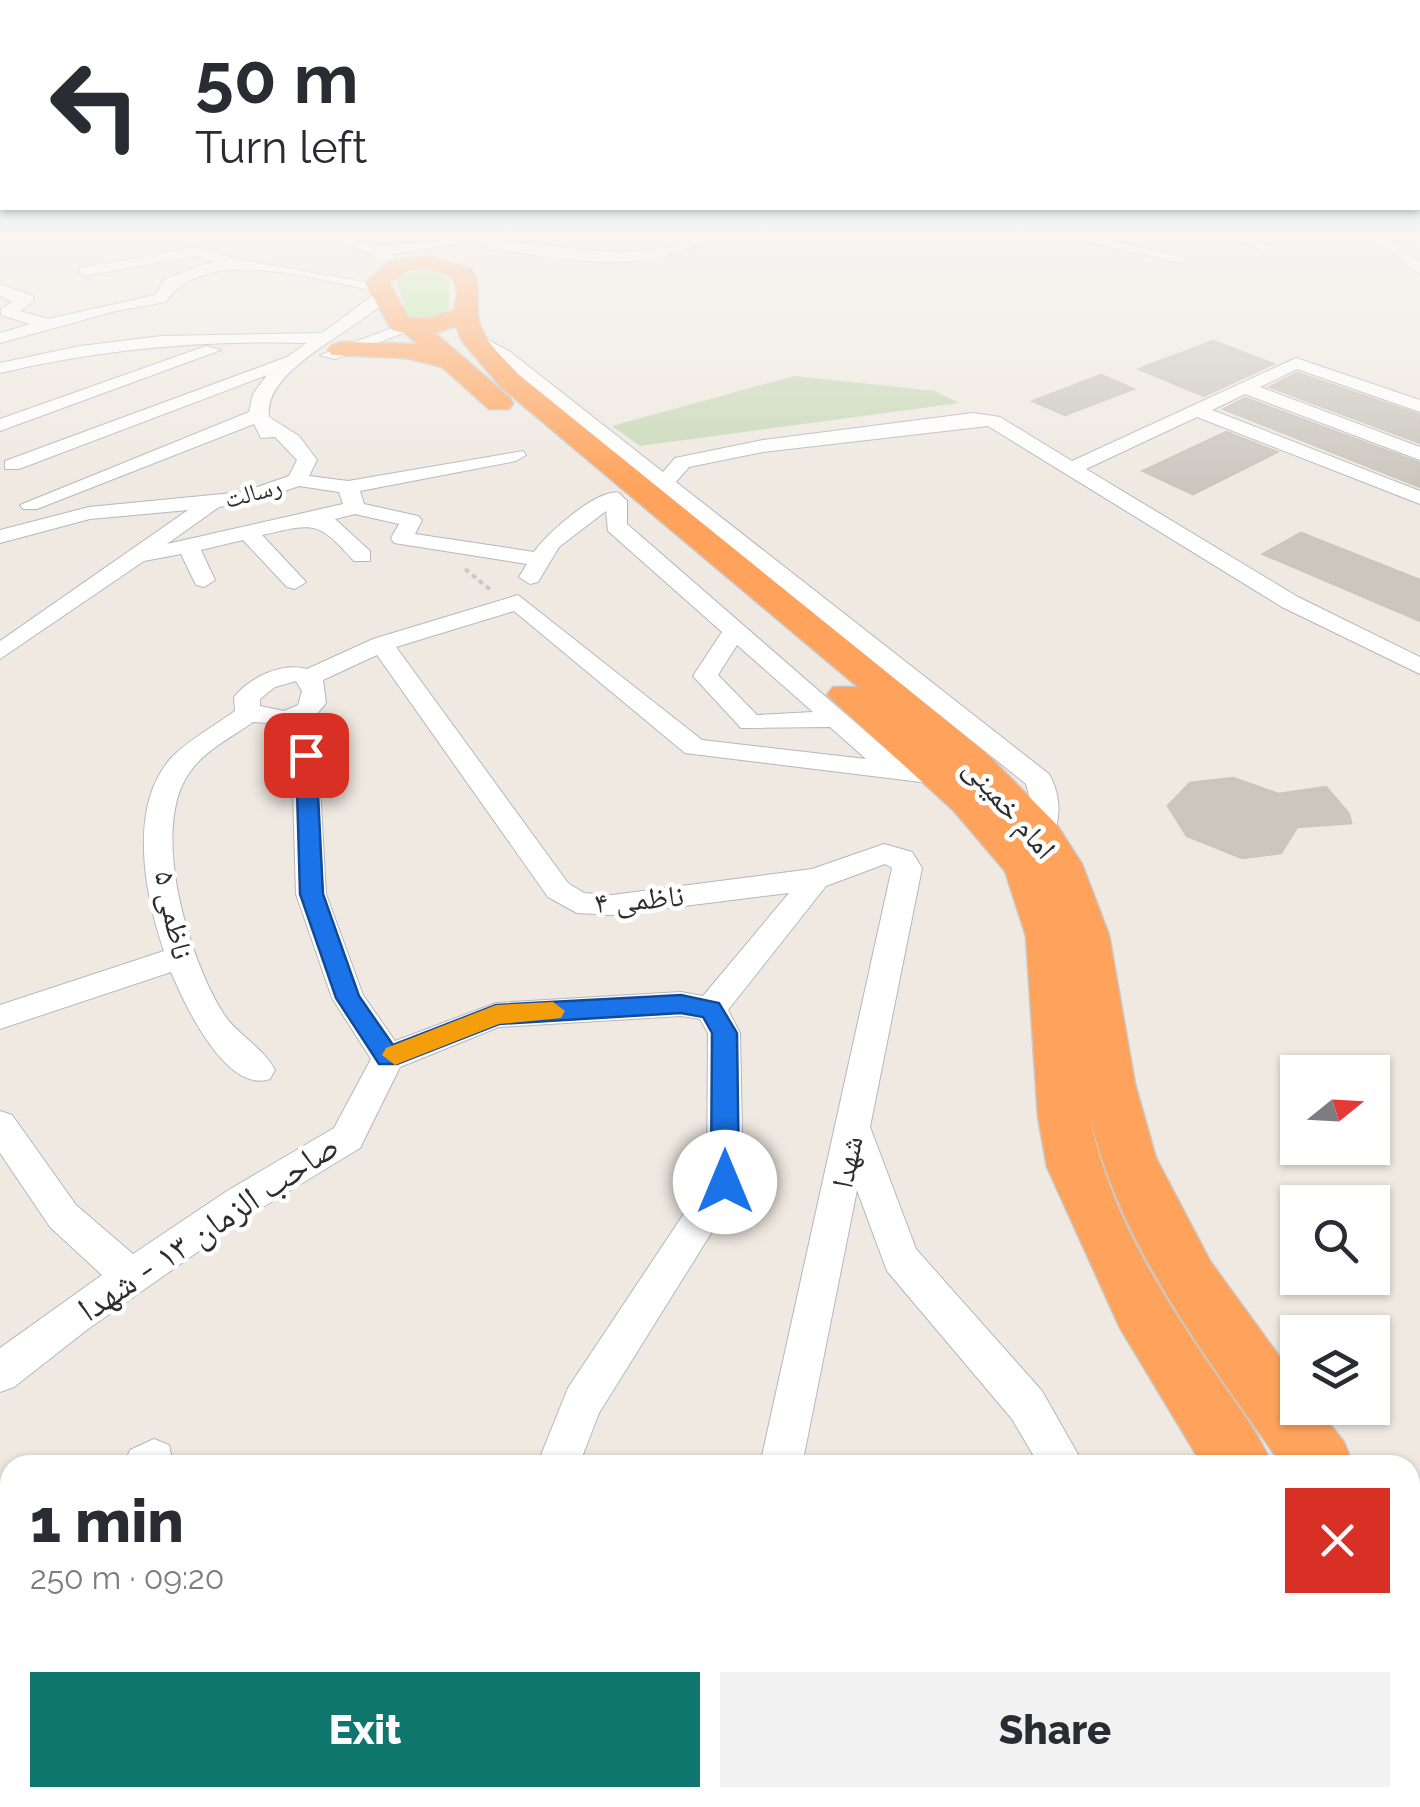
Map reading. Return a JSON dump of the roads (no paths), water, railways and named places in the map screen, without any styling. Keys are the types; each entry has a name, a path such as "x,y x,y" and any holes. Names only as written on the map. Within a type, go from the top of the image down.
{"highway":[{"name":"امام خمینی","path":"393,317 412,328 464,322"},
{"path":"333,344 409,350 464,322 463,317"},
{"name":"امام خمینی","path":"464,322 614,499 937,776 1000,836 1024,867 1042,904 1052,958 1058,1085 1071,1156 1142,1316 1233,1455"},
{"name":"امام خمینی","path":"464,322 509,380 726,546 972,761 1040,835 1059,861 1079,909 1094,966 1111,1088 1128,1154 1156,1223 1199,1296 1314,1455"}],"street":[{"path":"24,317 46,324"},
{"path":"0,528 30,505 262,410 287,374 333,344 357,317"},
{"path":"465,317 464,322 503,355 666,482 726,546"},
{"path":"5,337 46,324 84,318"},
{"path":"12,465 333,344 412,328"},
{"path":"0,368 48,355 253,336 333,344"},
{"path":"0,425 253,336"},
{"path":"5,337 48,355"},
{"path":"0,388 73,370 77,352"},
{"path":"262,410 274,375 296,358"},
{"path":"1075,466 1296,363 1420,406"},
{"path":"1243,387 1420,454"},
{"path":"626,451 664,452 988,409 1290,602 1420,667"},
{"name":"رسالت","path":"186,502 246,498 297,480 306,460 262,410"},
{"name":"رسالت","path":"0,537 89,514 186,502 270,482 284,474 288,457 262,426 262,410"},
{"path":"1199,411 1420,498"},
{"path":"664,452 671,462 682,462 762,446 996,416"},
{"path":"0,435 30,505"},
{"path":"135,558 314,517 351,497 516,455"},
{"path":"666,482 682,462"},
{"path":"297,480 410,520 402,538 540,560"},
{"path":"614,499 552,543 518,602 380,644 309,677 313,701 304,716 312,894 348,998 388,1058 496,1015 681,1004 711,1009"},
{"path":"614,499 616,526 893,769"},
{"path":"0,652 211,503"},
{"path":"314,517 334,526 362,556"},
{"path":"247,532 296,582"},
{"path":"188,546 204,580"},
{"path":"518,602 694,747 937,776"},
{"path":"735,630 705,676 750,723 836,719"},
{"name":"ناظمی ۴","path":"380,644 558,890 576,903 612,905 816,879 884,854 902,858"},
{"name":"ناظمی ۵","path":"258,1070 215,1028 179,958 160,880 162,816 178,769 250,712 245,706 247,697 266,682 296,672 309,677"},
{"path":"250,712 270,720 304,716"},
{"name":"شهدا","path":"783,1455 854,1131 906,868 902,858"},
{"path":"711,1009 816,879"},
{"path":"0,1017 179,958"},
{"path":"562,1455 583,1402 725,1182 724,1033 711,1009"},
{"name":"صاحب الزمان ۱۳ - شهدا","path":"0,1373 240,1202 346,1138 388,1058"},
{"path":"0,1126 63,1216 132,1276"},
{"path":"854,1131 900,1259 1028,1405 1057,1455"}]}
